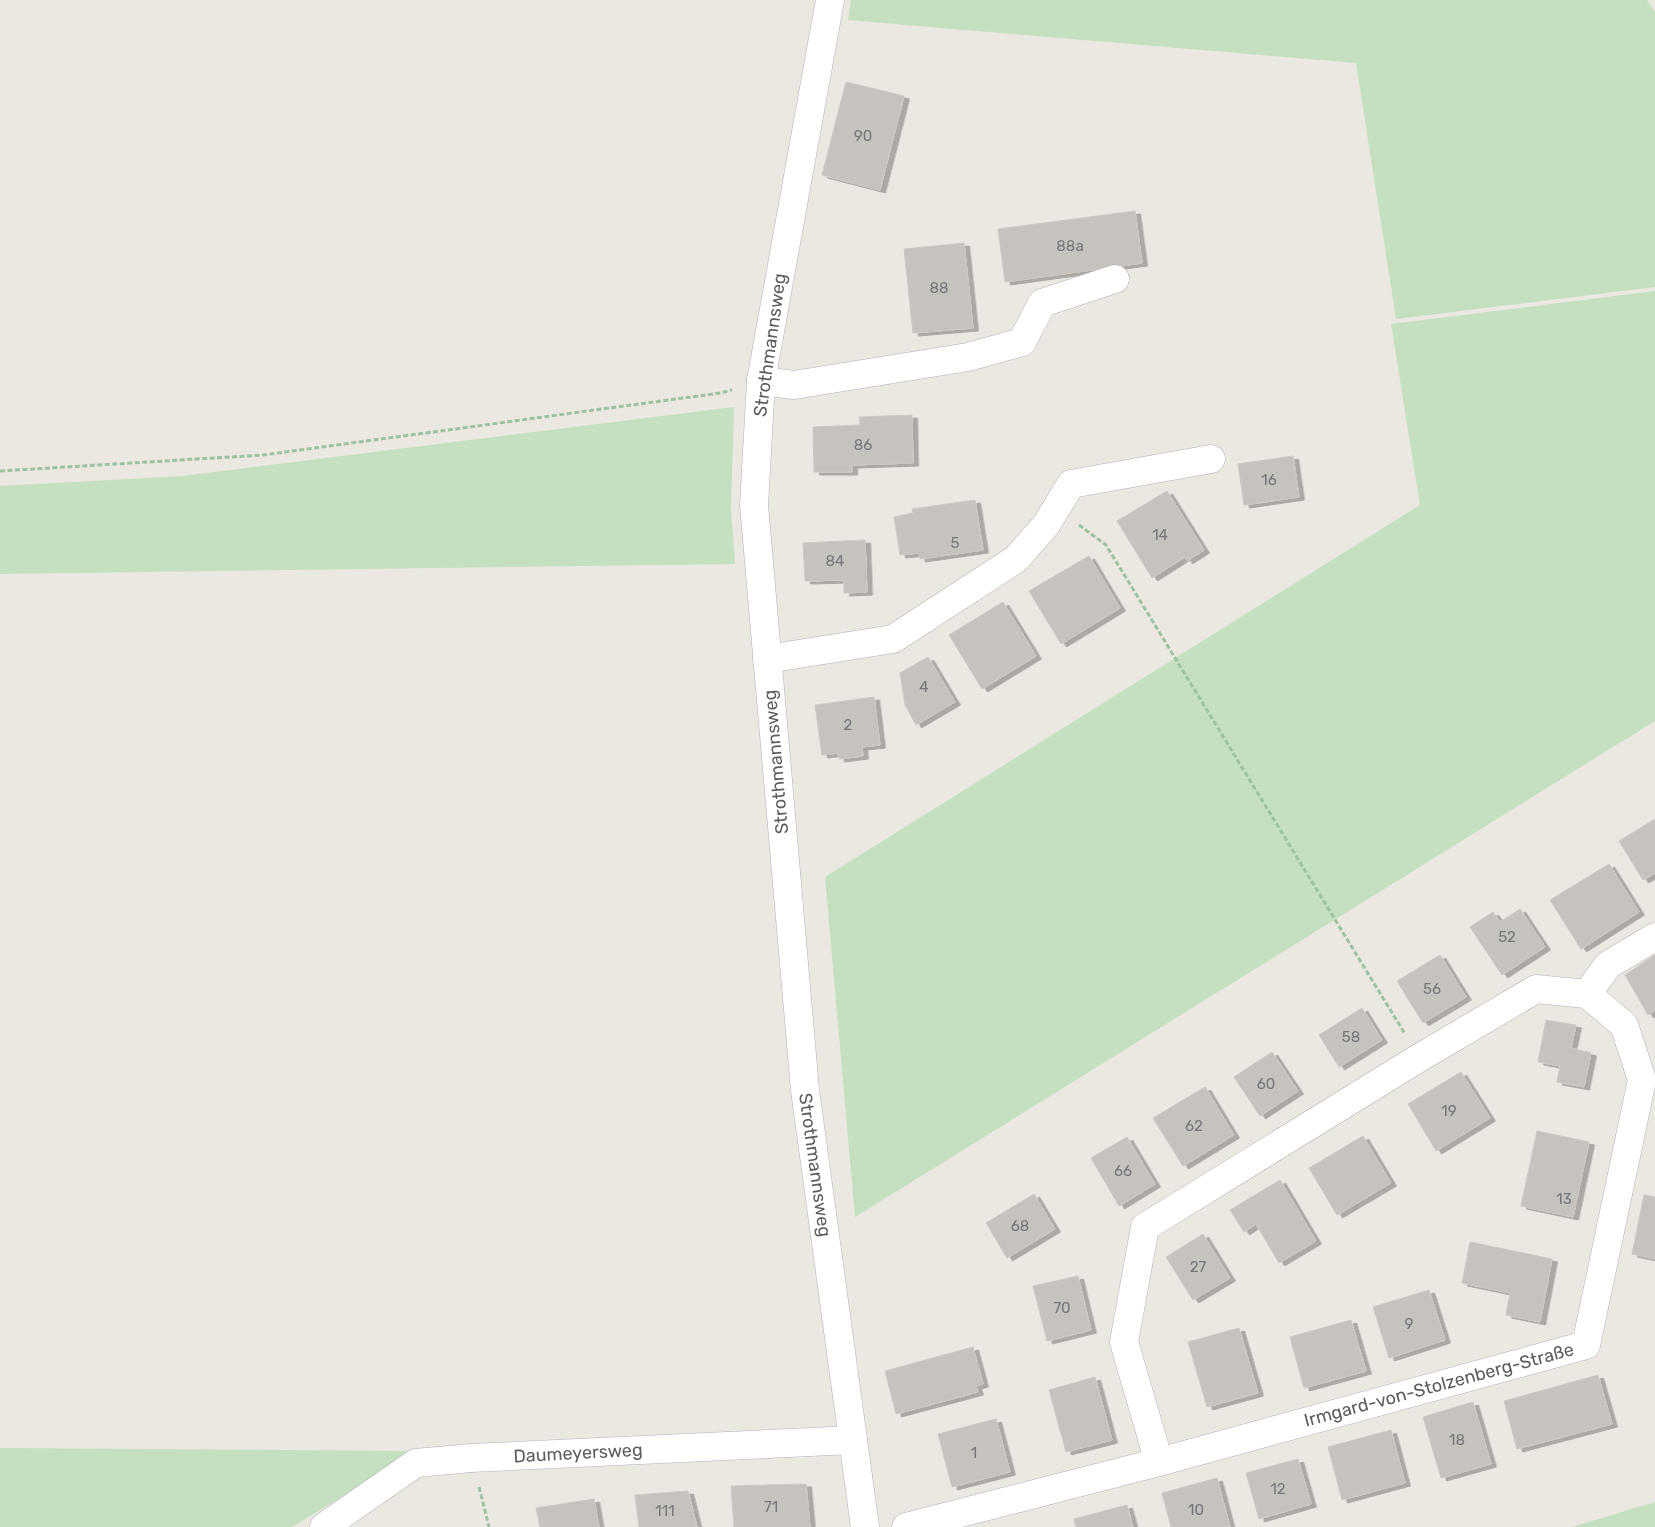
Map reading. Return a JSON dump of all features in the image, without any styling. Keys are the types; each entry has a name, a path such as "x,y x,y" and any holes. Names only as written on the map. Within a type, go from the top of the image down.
{"street":[{"name":"Strothmannsweg","path":"830,0 761,381 754,504 805,1090 865,1527"},
{"path":"761,381 794,384 968,357 1022,342 1042,303 1115,279"},
{"path":"767,658 893,639 1016,559 1046,526 1070,484 1212,459"},
{"path":"1159,1462 1124,1342 1145,1227 1419,1058 1536,989 1586,994 1608,965 1655,936"},
{"name":"Irmgard-von-Stolzenberg-Straße","path":"906,1527 1159,1462 1586,1345 1642,1080 1624,1025 1586,994"},
{"name":"Daumeyersweg","path":"324,1527 416,1463 471,1458 853,1440"}],"path":[{"path":"0,471 263,455 720,393 761,381"},
{"path":"1057,508 1106,545 1419,1058"},
{"path":"471,1458 489,1527"}],"green space":[{"path":"851,0 1647,0 1655,12 1655,287 1396,319 1356,63 848,20"},
{"path":"1655,291 1655,721 855,1217 825,877 1420,505 1391,324"},
{"path":"734,407 731,508 735,564 0,574 0,486 183,476"},
{"path":"0,1448 417,1451 292,1527 0,1527"},
{"path":"1655,1502 1655,1527 1572,1527"}],"building":[{"path":"846,82 904,96 880,190 822,175"},
{"path":"1135,211 1142,263 1005,282 998,229"},
{"path":"964,243 973,328 913,333 904,249"},
{"path":"912,415 913,463 852,465 852,472 814,472 813,427 860,425 859,417"},
{"path":"1293,456 1299,497 1244,505 1238,464"},
{"path":"1167,491 1204,550 1187,561 1185,557 1152,578 1117,521"},
{"path":"975,500 983,550 920,559 919,553 900,555 894,517 913,513 912,509"},
{"path":"865,540 867,592 844,593 844,580 805,581 803,543"},
{"path":"1089,556 1120,608 1061,644 1029,591"},
{"path":"1003,602 1036,656 982,689 949,635"},
{"path":"928,657 955,702 916,725 905,705 900,673"},
{"path":"874,697 880,745 862,747 863,756 839,759 838,753 822,755 815,705"},
{"path":"1655,819 1655,873 1643,880 1619,841"},
{"path":"1609,864 1639,912 1581,949 1550,900"},
{"path":"1520,909 1545,947 1502,975 1470,927 1493,912 1500,922"},
{"path":"1440,955 1466,997 1423,1023 1397,981"},
{"path":"1655,955 1655,1010 1648,1015 1625,975"},
{"path":"1362,1008 1382,1040 1339,1067 1319,1035"},
{"path":"1546,1020 1576,1025 1571,1048 1591,1053 1584,1087 1557,1082 1560,1066 1538,1062"},
{"path":"1272,1052 1298,1091 1260,1116 1234,1077"},
{"path":"1461,1072 1490,1118 1436,1151 1408,1104"},
{"path":"1205,1087 1234,1135 1183,1166 1153,1118"},
{"path":"1537,1131 1589,1142 1573,1217 1521,1206"},
{"path":"1363,1136 1391,1183 1337,1215 1309,1168"},
{"path":"1127,1137 1155,1184 1119,1206 1091,1158"},
{"path":"1280,1180 1316,1241 1279,1263 1256,1224 1244,1232 1230,1210"},
{"path":"1034,1194 1055,1229 1007,1258 986,1223"},
{"path":"1644,1195 1655,1197 1655,1259 1632,1254"},
{"path":"1203,1234 1230,1278 1193,1300 1166,1257"},
{"path":"1470,1242 1552,1259 1540,1322 1506,1315 1510,1293 1462,1283"},
{"path":"1078,1276 1091,1330 1047,1341 1033,1286"},
{"path":"1429,1290 1445,1340 1389,1358 1373,1307"},
{"path":"1351,1320 1366,1371 1304,1388 1290,1337"},
{"path":"1239,1328 1258,1393 1207,1407 1188,1342"},
{"path":"973,1347 983,1384 976,1386 978,1392 896,1414 885,1371"},
{"path":"1598,1375 1612,1424 1517,1449 1504,1401"},
{"path":"1095,1377 1112,1440 1066,1452 1049,1390"},
{"path":"1473,1402 1491,1464 1441,1478 1423,1417"},
{"path":"996,1419 1010,1472 952,1487 938,1434"},
{"path":"1391,1430 1405,1483 1342,1500 1328,1447"},
{"path":"1298,1459 1311,1504 1259,1519 1246,1473"},
{"path":"1217,1478 1230,1527 1171,1527 1162,1493"},
{"path":"806,1484 810,1527 734,1527 731,1486"},
{"path":"688,1491 697,1527 639,1527 635,1495"},
{"path":"594,1499 599,1527 540,1527 536,1508"},
{"path":"1127,1505 1133,1527 1076,1527 1074,1519"}]}
